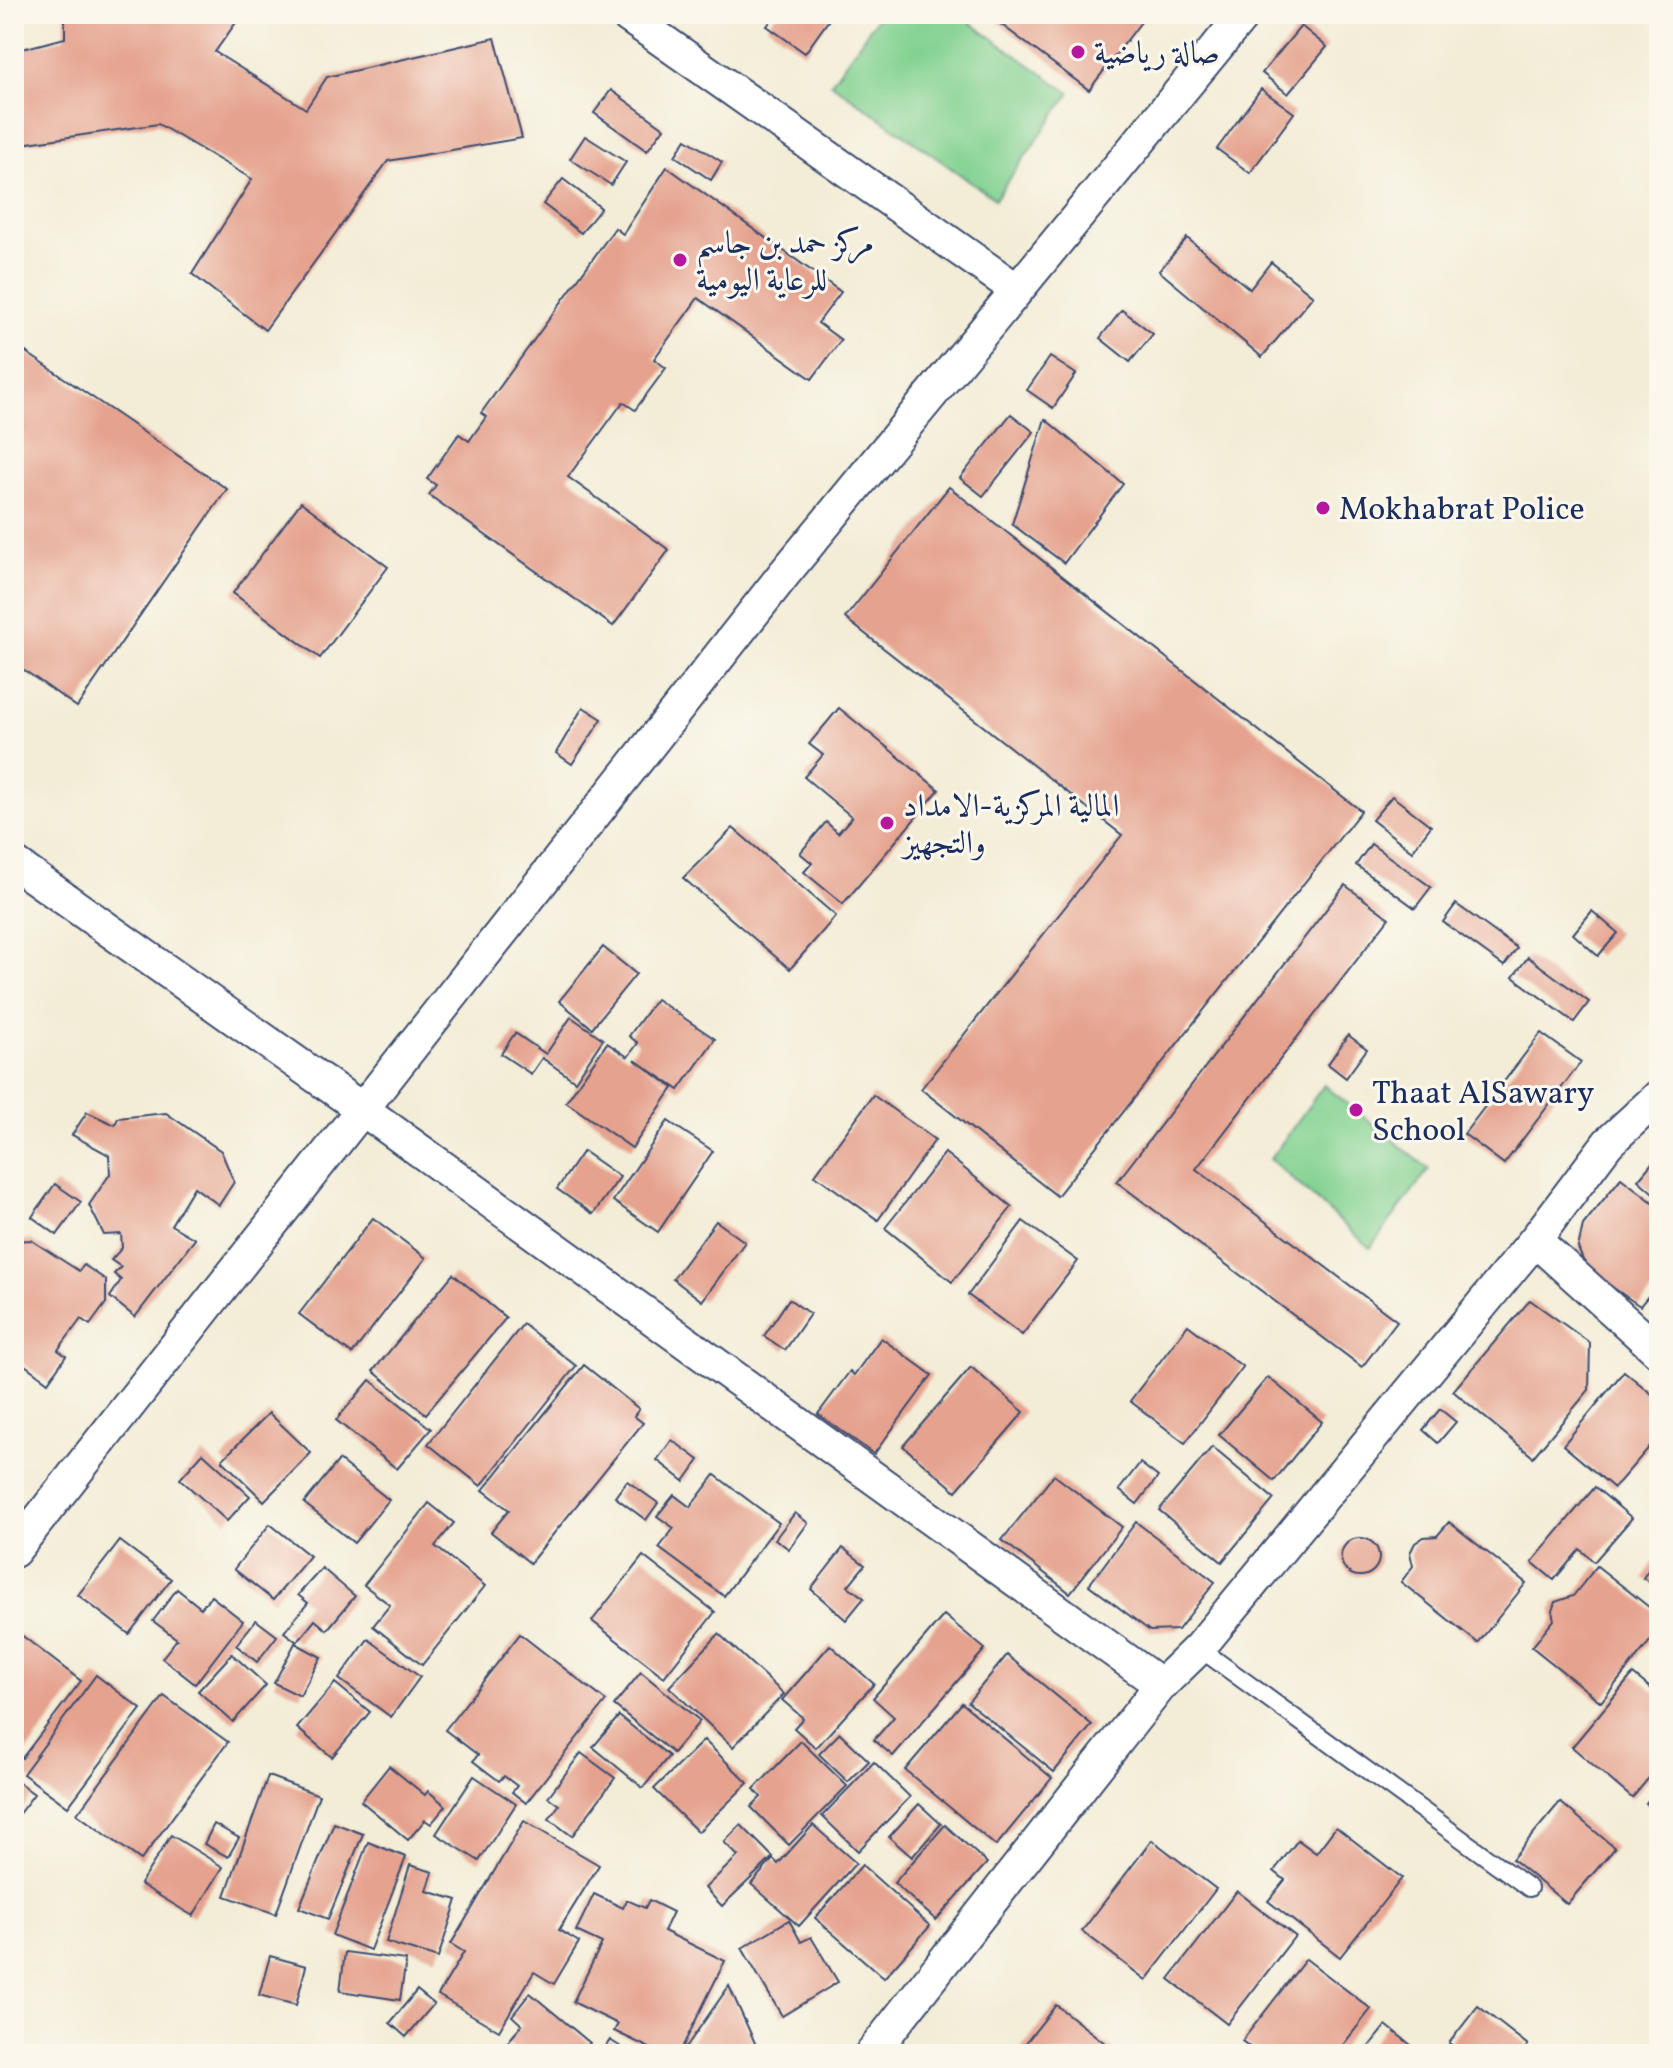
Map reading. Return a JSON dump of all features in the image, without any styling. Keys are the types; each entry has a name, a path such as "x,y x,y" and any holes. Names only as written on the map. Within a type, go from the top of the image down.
{"street":[{"path":"625,14 1017,290"},
{"path":"14,1551 784,574 1244,14"},
{"path":"14,863 362,1109 1161,1685"},
{"path":"871,2054 1161,1685 1199,1648 1535,1240 1608,1143 1659,1096"},
{"path":"1535,1240 1659,1352"}],"lane":[{"path":"1199,1648 1529,1888"}],"green space":[{"path":"880,14 958,14 1070,93 995,199 831,83"},
{"path":"1324,1085 1429,1169 1370,1248 1270,1159"}],"building":[{"path":"242,14 215,52 306,109 327,77 495,38 522,138 388,161 265,330 192,274 252,179 158,124 14,145 14,51 65,38 65,16"},
{"path":"776,14 833,14 805,53 767,26"},
{"name":"صالة رياضية","path":"987,14 1147,14 1089,90"},
{"path":"1301,26 1327,47 1288,94 1262,73"},
{"path":"1261,89 1294,113 1250,173 1217,149"},
{"path":"611,90 664,128 647,151 594,113"},
{"path":"585,136 626,162 611,185 570,159"},
{"path":"686,139 722,162 711,180 675,156"},
{"path":"667,167 841,292 818,323 841,340 812,379 698,298 654,359 666,368 635,410 623,402 568,477 669,550 613,626 429,495 436,485 427,479 459,434 469,441 486,417 481,413 615,228 623,234"},
{"path":"563,179 601,208 581,233 543,204"},
{"path":"1187,238 1250,289 1271,262 1313,296 1262,357 1159,271"},
{"path":"1122,310 1153,334 1130,362 1100,338"},
{"path":"14,344 227,489 77,707 14,663"},
{"path":"1050,357 1076,374 1053,408 1027,390"},
{"path":"1011,414 1034,432 983,496 960,478"},
{"path":"1045,419 1123,484 1064,563 1012,524"},
{"path":"949,487 1361,811 1057,1196 921,1089 1122,835 845,618"},
{"path":"301,502 388,567 320,658 233,593"},
{"path":"583,707 602,719 572,764 556,753"},
{"path":"839,708 939,790 843,904 804,872 812,863 800,853 826,822 838,833 852,817 804,777 823,755 809,744"},
{"path":"1392,796 1431,826 1412,851 1372,820"},
{"path":"733,828 836,916 790,969 683,878"},
{"path":"1371,844 1431,887 1415,908 1356,865"},
{"path":"1345,885 1389,918 1196,1169 1397,1321 1362,1367 1117,1182"},
{"path":"1456,904 1517,948 1504,966 1443,922"},
{"path":"1592,911 1618,933 1598,956 1573,934"},
{"path":"603,947 636,974 592,1028 559,1001"},
{"path":"1528,957 1589,1002 1574,1022 1513,977"},
{"path":"656,999 715,1039 679,1090 635,1060 673,1088 632,1148 566,1102 607,1043 628,1057 638,1043 629,1036"},
{"path":"571,1017 603,1039 575,1081 542,1058 531,1074 501,1054 515,1033 546,1054"},
{"path":"1541,1033 1581,1062 1504,1164 1464,1134"},
{"path":"1348,1035 1367,1049 1346,1078 1328,1064"},
{"path":"873,1095 935,1140 878,1220 815,1175"},
{"path":"87,1112 115,1125 118,1118 166,1113 221,1151 234,1182 219,1205 194,1187 171,1225 195,1239 135,1317 110,1297 121,1280 114,1274 121,1267 111,1260 122,1248 121,1234 104,1235 89,1205 110,1174 109,1155 72,1135"},
{"path":"668,1121 713,1151 658,1232 613,1201"},
{"path":"583,1151 620,1177 593,1214 557,1189"},
{"path":"945,1153 1012,1207 952,1282 885,1228"},
{"path":"1657,1157 1659,1159 1659,1198 1638,1180"},
{"path":"1621,1178 1659,1207 1659,1283 1640,1306 1587,1270 1578,1248 1583,1225"},
{"path":"55,1184 81,1202 57,1235 32,1217"},
{"path":"373,1218 426,1258 352,1354 299,1314"},
{"path":"716,1221 745,1242 702,1301 673,1279"},
{"path":"1023,1221 1078,1261 1022,1335 968,1295"},
{"path":"31,1240 79,1271 84,1265 106,1280 106,1303 90,1325 81,1319 58,1350 66,1356 48,1382 14,1357 14,1241"},
{"path":"453,1274 506,1318 426,1414 373,1371"},
{"path":"789,1299 810,1314 785,1350 764,1336"},
{"path":"1530,1300 1590,1343 1589,1390 1533,1457 1453,1391"},
{"path":"523,1324 576,1366 481,1486 428,1444"},
{"path":"1188,1325 1243,1367 1185,1443 1130,1401"},
{"path":"881,1338 932,1375 874,1454 818,1414 850,1371 854,1375"},
{"path":"584,1365 639,1409 634,1416 643,1423 530,1563 491,1532 509,1510 483,1490"},
{"path":"971,1367 1024,1412 956,1491 903,1446"},
{"path":"1624,1371 1659,1400 1659,1436 1614,1488 1563,1445"},
{"path":"1268,1377 1322,1422 1274,1481 1219,1435"},
{"path":"370,1380 431,1429 397,1469 336,1420"},
{"path":"1440,1409 1456,1422 1438,1443 1423,1430"},
{"path":"269,1413 311,1453 264,1501 222,1460"},
{"path":"672,1440 699,1460 684,1481 657,1460"},
{"path":"1212,1447 1274,1499 1222,1562 1159,1510"},
{"path":"203,1453 250,1496 227,1521 180,1479"},
{"path":"339,1460 389,1500 354,1543 304,1503"},
{"path":"1140,1463 1158,1477 1137,1504 1119,1490"},
{"path":"715,1475 779,1523 724,1596 659,1548 674,1528 657,1516 674,1495 690,1507"},
{"path":"1054,1475 1122,1527 1070,1593 1002,1540"},
{"path":"627,1481 658,1503 646,1520 615,1497"},
{"path":"1595,1487 1632,1518 1594,1562 1580,1549 1554,1580 1532,1562"},
{"path":"429,1503 454,1523 435,1546 485,1586 422,1665 373,1626 390,1605 364,1585"},
{"path":"795,1513 808,1523 789,1549 775,1539"},
{"path":"1136,1522 1215,1582 1178,1630 1150,1631 1089,1585"},
{"path":"1449,1522 1526,1583 1478,1643 1401,1582 1413,1566 1410,1553 1415,1543 1424,1537 1437,1536"},
{"path":"270,1524 310,1556 273,1600 234,1569"},
{"path":"1360,1538 1373,1544 1379,1557 1373,1570 1360,1576 1347,1570 1341,1557 1347,1544"},
{"path":"120,1541 171,1579 129,1634 78,1595"},
{"path":"843,1548 865,1565 848,1586 864,1598 846,1620 811,1589"},
{"path":"1659,1554 1659,1588 1643,1578"},
{"path":"643,1556 715,1612 664,1677 592,1621"},
{"path":"1597,1566 1659,1615 1659,1630 1601,1702 1532,1647 1554,1620 1552,1611 1555,1602 1573,1596"},
{"path":"322,1568 355,1596 327,1630 315,1620 297,1642 284,1632 308,1603 298,1595"},
{"path":"177,1589 201,1608 211,1596 243,1621 195,1684 162,1658 177,1639 153,1621"},
{"path":"944,1615 985,1649 893,1756 874,1740 894,1717 873,1698"},
{"path":"256,1620 277,1636 257,1662 236,1645"},
{"path":"20,1634 81,1681 22,1758 14,1752 14,1643"},
{"path":"520,1634 606,1701 526,1803 512,1792 517,1786 504,1776 499,1781 473,1761 478,1755 445,1730"},
{"path":"719,1634 784,1694 733,1747 669,1687"},
{"path":"368,1639 420,1677 391,1717 339,1679"},
{"path":"295,1643 321,1657 300,1696 274,1683"},
{"path":"830,1645 874,1684 816,1748 794,1728 803,1718 782,1700"},
{"path":"232,1654 266,1685 233,1722 198,1691"},
{"path":"1007,1655 1092,1725 1054,1772 968,1702"},
{"path":"641,1672 700,1721 673,1753 614,1705"},
{"path":"1633,1674 1659,1695 1659,1766 1632,1798 1572,1747"},
{"path":"96,1675 141,1709 68,1807 23,1774"},
{"path":"335,1683 370,1712 332,1757 297,1728"},
{"path":"164,1696 228,1742 141,1860 77,1814"},
{"path":"962,1703 1052,1778 996,1846 905,1770"},
{"path":"619,1716 669,1756 643,1788 593,1747"},
{"path":"840,1733 869,1761 848,1782 819,1754"},
{"path":"704,1740 748,1783 698,1832 654,1789"},
{"path":"801,1741 847,1786 789,1845 751,1807 761,1797 754,1789"},
{"path":"581,1753 615,1778 572,1836 549,1819 559,1805 548,1797"},
{"path":"874,1762 910,1797 858,1851 822,1816"},
{"path":"389,1766 425,1795 428,1791 446,1806 431,1824 425,1820 408,1840 361,1801"},
{"path":"268,1776 319,1795 276,1914 225,1896"},
{"path":"474,1776 516,1804 479,1861 436,1834"},
{"path":"14,1779 34,1794 14,1820"},
{"path":"1659,1788 1659,1814 1646,1803"},
{"path":"1560,1802 1615,1848 1567,1904 1512,1859"},
{"path":"919,1804 941,1824 912,1857 889,1837"},
{"path":"524,1821 599,1865 559,1930 579,1942 554,1984 534,1972 499,2031 438,1995 464,1952 451,1944"},
{"path":"334,1823 363,1834 328,1919 299,1908"},
{"path":"214,1824 239,1838 228,1857 204,1844"},
{"path":"741,1825 773,1857 722,1906 705,1888 738,1856 724,1842"},
{"path":"813,1825 856,1863 799,1926 751,1884 773,1859 778,1864"},
{"path":"945,1825 987,1863 936,1920 894,1883"},
{"path":"1336,1827 1402,1878 1340,1957 1268,1901 1285,1880 1274,1871 1298,1840 1316,1853"},
{"path":"171,1835 223,1867 193,1916 140,1884"},
{"path":"1152,1840 1216,1889 1146,1980 1082,1931"},
{"path":"368,1842 406,1857 370,1950 332,1935"},
{"path":"410,1865 433,1872 427,1891 457,1900 438,1958 386,1942"},
{"path":"862,1865 930,1926 884,1978 815,1918"},
{"path":"1237,1891 1295,1936 1227,2024 1169,1979"},
{"path":"594,1894 623,1908 627,1900 645,1908 649,1900 673,1912 664,1931 725,1961 679,2054 662,2054 614,2031 618,2024 573,2002 602,1943 576,1931"},
{"path":"789,1920 801,1942 811,1937 838,1982 782,2016 742,1948"},
{"path":"345,1952 406,1960 400,2000 340,1991"},
{"path":"270,1956 306,1966 296,2005 259,1995"},
{"path":"1306,1959 1371,2009 1336,2054 1259,2054 1242,2041"},
{"path":"729,1986 760,2054 690,2054 684,2050"},
{"path":"417,1990 434,2004 406,2037 390,2023"},
{"path":"530,1993 590,2043 581,2054 519,2054 507,2043 522,2025 512,2016"},
{"path":"1056,2005 1119,2054 1017,2054"},
{"path":"1478,2006 1528,2045 1521,2054 1462,2054 1449,2043"},
{"path":"1386,2025 1422,2054 1363,2054"},
{"path":"610,2040 632,2054 601,2054"}],"place":[{"name":"صالة رياضية","path":"1078,52"},
{"name":"مركز حمد بن جاسم للرعاية اليومية","path":"680,260"},
{"name":"Mokhabrat Police","path":"1323,508"},
{"name":"المالية المركزية-الامداد والتجهيز","path":"887,823"},
{"name":"Thaat AlSawary School","path":"1356,1110"}]}
